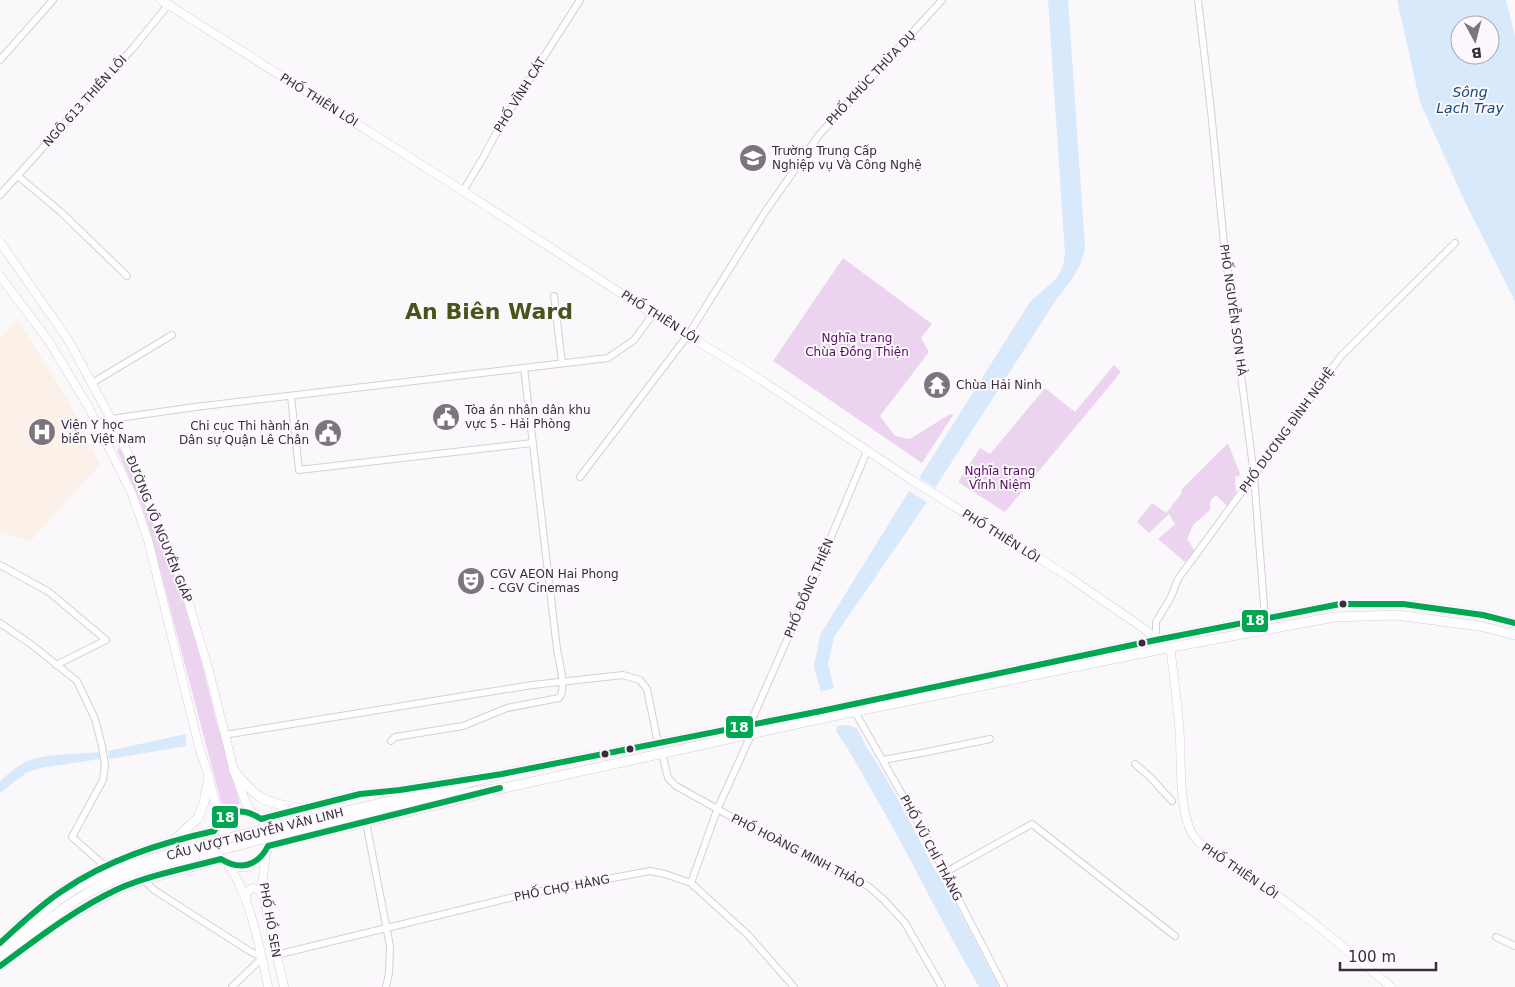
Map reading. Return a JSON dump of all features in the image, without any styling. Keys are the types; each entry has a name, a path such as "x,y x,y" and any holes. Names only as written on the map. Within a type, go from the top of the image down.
{"highway":[{"path":"267,849 268,832 261,819 252,813 232,812 220,821 214,831 214,846 224,860 233,866 249,866 256,862 267,849 323,832 502,788 752,734 824,714 1156,640 1340,604 1403,604 1483,616 1515,623"},
{"path":"851,708 1334,617 1396,616 1480,626 1515,635"},
{"path":"261,819 360,794 400,790 502,774 750,724 824,714"},
{"path":"234,771 251,792 264,800 279,805 309,808"},
{"name":"CẦU VƯỢT NGUYỄN VĂN LINH","path":"0,950 61,899 89,881 123,868 240,836 459,786 502,774"},
{"path":"173,840 198,818 204,803 209,777"},
{"name":"CẦU VƯỢT NGUYỄN VĂN LINH","path":"0,962 67,905 99,886 140,871 365,814 461,793 502,788"},
{"path":"309,808 308,823 317,831 323,832"},
{"path":"0,943 33,913 70,885 105,866 132,854 173,840 214,831"},
{"path":"162,844 171,845 176,850 178,864 172,872"},
{"path":"0,966 68,917 119,889 172,872 224,860"}],"main road":[{"name":"PHỐ THIÊN LÔI","path":"161,0 463,190 652,314 761,380 913,481 1066,575 1143,628 1171,653 1178,714 1183,795 1188,827 1193,835 1200,844 1311,919 1391,987"},
{"name":"ĐƯỜNG VÕ NGUYÊN GIÁP","path":"0,242 69,341 112,419 184,584 209,671 234,771 246,803 252,813"},
{"name":"ĐƯỜNG VÕ NGUYÊN GIÁP","path":"0,276 48,340 97,423 132,494 148,540 199,747 220,821"},
{"name":"PHỐ HỒ SEN","path":"267,849 262,884 284,987"},
{"name":"PHỐ HỒ SEN","path":"224,860 240,885 248,907 268,987"},
{"path":"248,907 246,892 253,888 260,890 265,903"}],"street":[{"path":"0,60 53,0"},
{"name":"PHỐ VĨNH CÁT","path":"463,190 501,124 580,0"},
{"name":"PHỐ KHÚC THỪA DỤ","path":"580,477 688,335 765,212 819,135 942,0"},
{"name":"PHỐ NGUYỄN SƠN HÀ","path":"1198,0 1224,244 1254,475 1266,619"},
{"name":"NGÕ 613 THIÊN LÔI","path":"0,195 134,47 168,5"},
{"path":"18,176 62,213 127,276"},
{"name":"PHỐ DƯƠNG ĐÌNH NGHỆ","path":"1156,640 1156,622 1171,597 1178,579 1341,356 1455,243"},
{"path":"554,296 562,363"},
{"path":"97,423 112,419 291,396 608,358 634,340 652,314"},
{"path":"92,383 172,335"},
{"path":"391,741 395,737 462,726 507,708 559,698 562,695 563,680 557,649 524,368"},
{"path":"291,396 299,470 532,443"},
{"name":"PHỐ ĐỒNG THIỆN","path":"750,724 867,451"},
{"path":"0,565 49,592 106,640 56,665"},
{"path":"0,623 32,645 76,681 95,719 105,765 103,780 72,837 105,866"},
{"path":"224,735 563,680 623,675 635,677 647,689 658,743"},
{"name":"PHỐ VŨ CHÍ THẮNG","path":"851,708 883,760 1004,987"},
{"path":"752,734 717,810 691,883 748,935 794,987"},
{"path":"883,760 990,739"},
{"name":"PHỐ HOÀNG MINH THẢO","path":"662,753 668,778 672,783 717,810 868,886 884,900 904,924 942,987"},
{"path":"1135,764 1172,800"},
{"path":"366,822 390,946 386,987"},
{"path":"944,873 1032,824 1175,936"},
{"name":"PHỐ CHỢ HÀNG","path":"276,955 526,894 634,873 650,871 691,883"},
{"path":"144,880 154,890 262,958 232,987"},
{"path":"1496,937 1515,946"}],"shaded area":[{"name":"Viện Y học biển Việt Nam","path":"18,319 67,399 100,464 30,542 0,532 0,338"}],"green space":[{"name":"Nghĩa trang Chùa Đồng Thiện","path":"843,258 932,324 921,338 929,352 880,416 895,436 910,439 950,414 953,415 922,463 773,361"},
{"name":"Nghĩa trang Vĩnh Niệm","path":"1114,365 1121,372 1005,512 958,482 980,448 990,454 1045,388 1075,412"},
{"path":"1228,443 1240,474 1238,477 1235,476 1236,492 1227,506 1216,495 1211,500 1210,510 1193,525 1187,539 1195,551 1185,562 1158,539 1175,524 1169,514 1149,533 1137,522 1152,503 1166,513 1182,493 1181,490"},
{"path":"118,448 121,450 178,578 240,803 238,805 223,809 149,528 141,504 117,450"}],"water":[{"path":"1048,0 1068,0 1084,255 1075,274 1058,297 935,488 919,478 1030,302 1057,278 1063,266 1065,254"},
{"name":"Sông Lạch Tray","path":"1397,0 1506,0 1515,36 1515,301 1465,202 1420,102"},
{"path":"909,491 927,502 834,637 828,664 834,688 821,692 814,667 820,635"},
{"path":"847,725 857,728 892,788 999,987 979,987 892,826 836,731 837,726"},
{"path":"186,734 186,746 109,759 108,751"},
{"path":"99,752 100,759 40,768 26,773 0,793 0,781 15,768 32,759"}],"transit line":[{"name":"18","path":"0,943 45,903 79,880 97,870 154,847 214,831 223,818 234,812 247,812 261,819 360,794 400,790 502,774 821,711 1156,640 1340,604 1403,604 1483,615 1515,623"},
{"name":"18","path":"0,966 72,915 102,897 130,884 221,859 235,865 248,864 259,858 268,846 500,788"}],"place":[{"name":"Trường Trung Cấp Nghiệp vụ Và Công Nghệ","path":"753,158"},
{"name":"Chùa Hải Ninh","path":"937,385"},
{"name":"Tòa án nhân dân khu vực 5 - Hải Phòng","path":"446,417"},
{"name":"Viện Y học biển Việt Nam","path":"42,432"},
{"name":"Chi cục Thi hành án Dân sự Quận Lê Chân","path":"328,433"},
{"name":"CGV AEON Hai Phong - CGV Cinemas","path":"471,581"}],"district":[{"name":"An Biên Ward","path":"489,311"}]}
